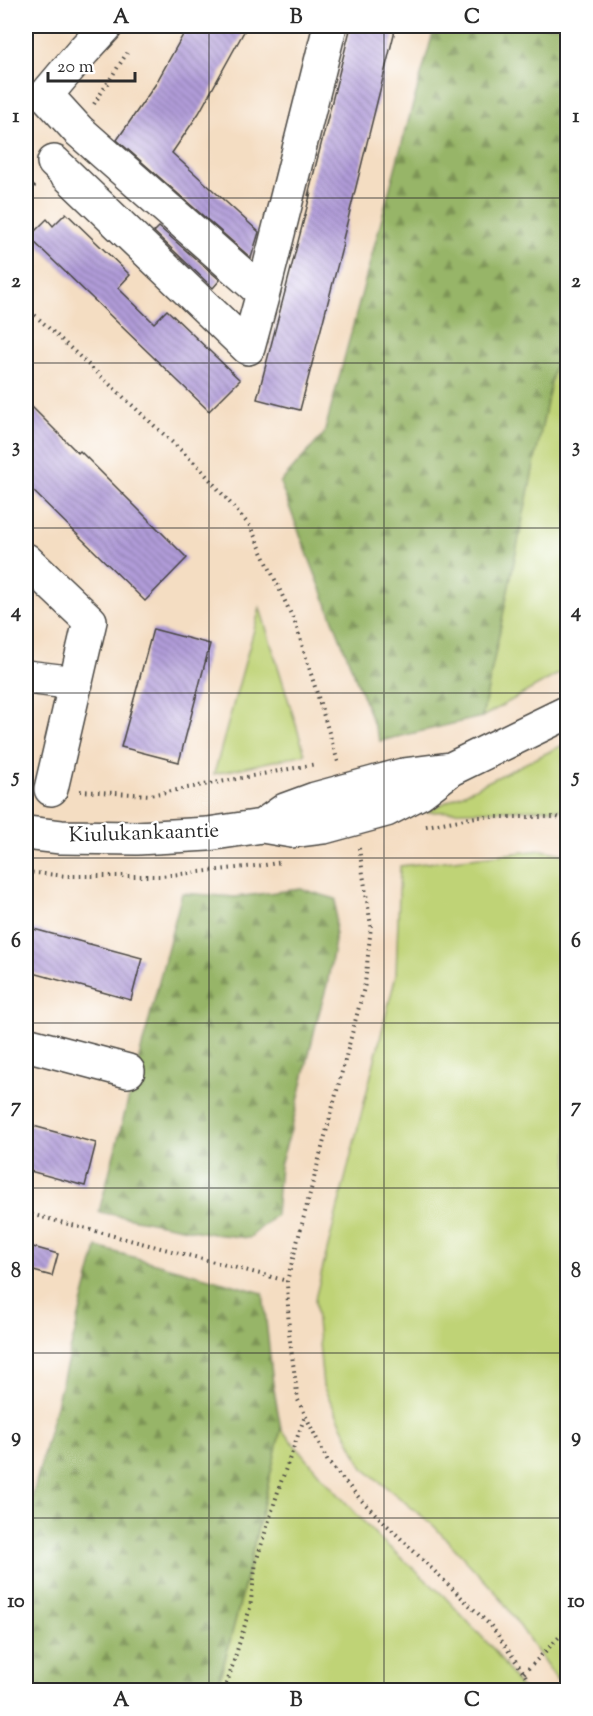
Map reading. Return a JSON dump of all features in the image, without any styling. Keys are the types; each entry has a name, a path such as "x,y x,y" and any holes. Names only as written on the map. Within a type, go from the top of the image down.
{"street":[{"path":"106,26 46,95 78,130 263,293"},
{"path":"54,162 248,348 330,26"},
{"path":"26,560 90,621 51,789"},
{"path":"26,677 76,683"},
{"name":"Kiulukankaantie","path":"26,833 61,837 136,838 208,834 262,826 292,831 324,827 348,805 386,810 421,792 451,769 567,712"},
{"path":"26,1044 128,1071"}],"path":[{"path":"26,307 199,467 250,526 296,625 338,760 358,845 371,926 365,984 287,1281 289,1333 298,1400 328,1462 361,1500 492,1627 533,1690"},
{"path":"51,789 150,795 338,760"},
{"path":"26,1213 287,1281"},
{"path":"225,1690 250,1608 256,1562 305,1415"},
{"path":"524,1673 567,1628"}],"green space":[{"path":"435,26 567,26 567,305 482,717 380,741 280,483 324,434"},
{"path":"567,305 567,669 482,717 559,341"},
{"path":"260,608 305,754 214,774"},
{"path":"567,743 567,811 557,809 426,812"},
{"path":"542,850 568,855 568,1645 557,1680 499,1596 434,1526 363,1468 323,1386 315,1299 396,975 400,866"},
{"path":"301,889 336,899 335,941 327,985 293,1123 280,1165 276,1215 249,1238 213,1234 99,1212 182,893 235,897"},
{"path":"97,1247 263,1293 273,1384 281,1429 217,1690 26,1690 26,1521"},
{"path":"281,1429 378,1537 444,1596 495,1651 522,1690 217,1690"}],"building":[{"path":"188,26 247,26 199,113 172,153 259,232 251,258 117,140 155,85"},
{"path":"351,26 396,26 300,410 257,399"},
{"path":"66,213 130,275 118,288 154,323 167,310 240,380 209,411 29,237 47,219 53,226"},
{"path":"159,227 220,280 213,288 154,232"},
{"path":"26,401 78,453 80,451 187,558 145,601 26,484"},
{"path":"153,629 210,644 179,762 121,747"},
{"path":"26,927 142,958 131,1000 26,971"},
{"path":"26,1124 96,1143 85,1186 26,1170"},
{"path":"26,1245 58,1254 52,1276 26,1269"}]}
